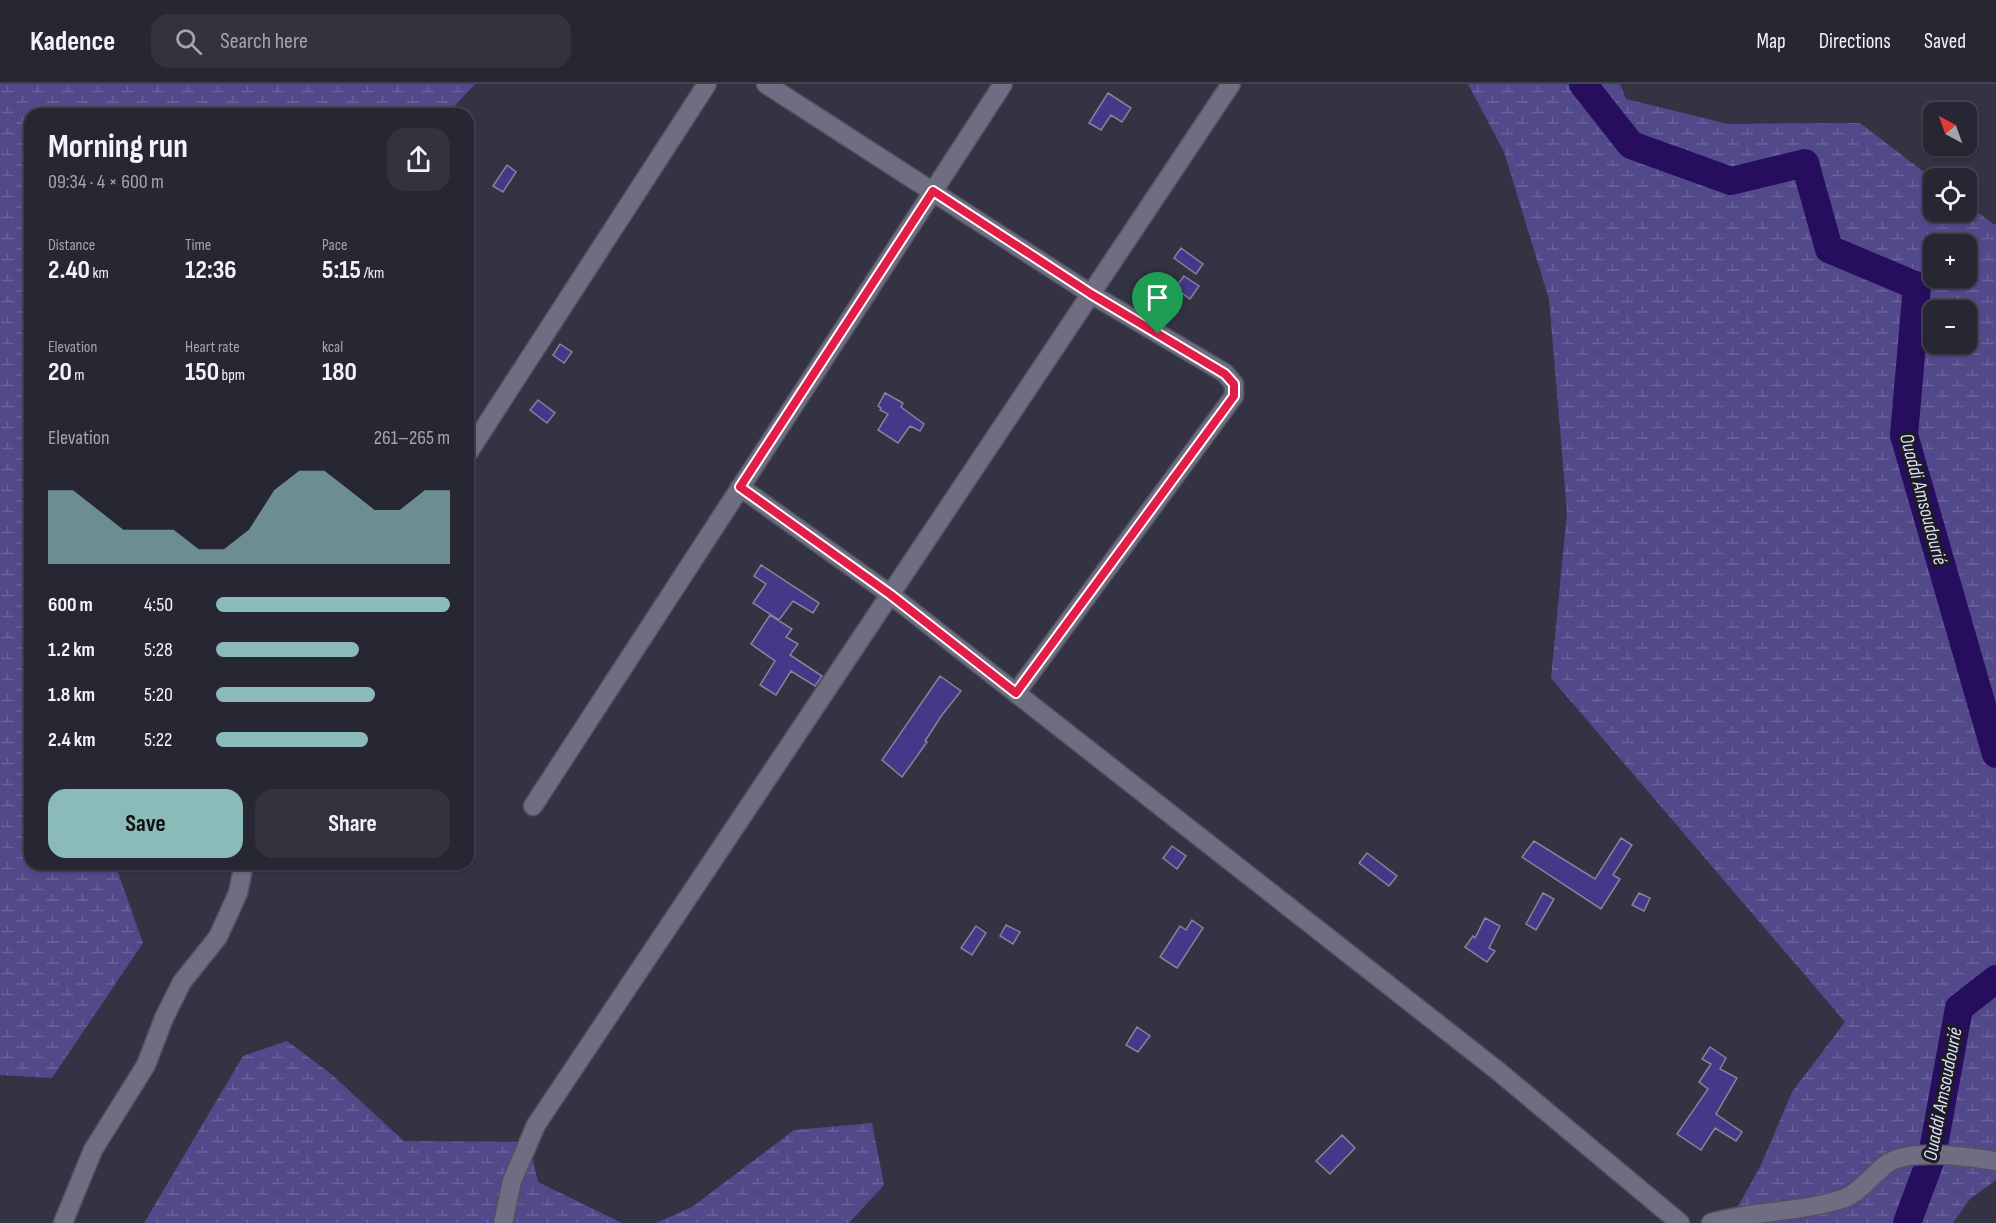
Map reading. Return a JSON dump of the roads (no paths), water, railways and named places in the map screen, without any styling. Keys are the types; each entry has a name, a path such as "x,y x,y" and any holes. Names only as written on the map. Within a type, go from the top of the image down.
{"street":[{"path":"474,444 707,84"},
{"path":"766,84 1091,294 1225,374 1234,384 1234,396 1016,693"},
{"path":"533,806 1003,84"},
{"path":"503,1223 512,1181 536,1125 1231,84"},
{"path":"740,487 891,595 1498,1071 1680,1223"},
{"path":"63,1223 93,1150 146,1065 164,1018 182,982 219,937 238,893 242,870"},
{"path":"1711,1223 1732,1217 1803,1209 1848,1197 1890,1162 1915,1155 1996,1161"}],"waterway":[{"name":"Ouaddi Amsoudourié","path":"1583,84 1631,145 1731,181 1805,163 1829,249 1917,286 1904,435 1996,754"},
{"name":"Ouaddi Amsoudourié","path":"1907,1223 1932,1156 1959,1008 1996,979"}]}
